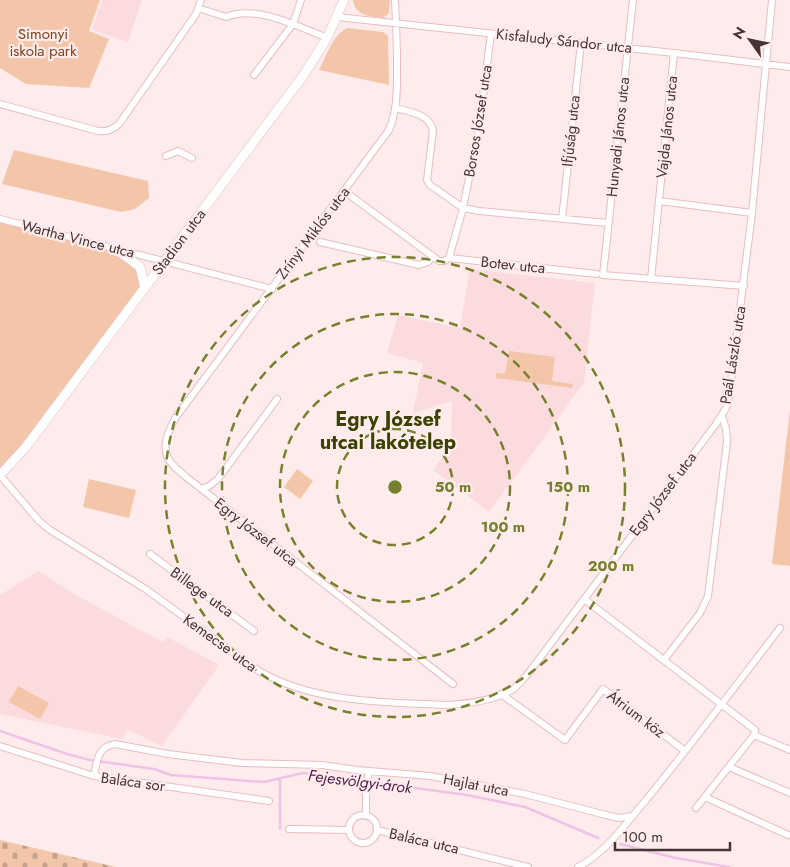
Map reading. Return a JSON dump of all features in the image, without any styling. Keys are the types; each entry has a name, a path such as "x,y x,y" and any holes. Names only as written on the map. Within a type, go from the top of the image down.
{"street":[{"path":"0,104 107,132 119,124 198,8 201,0"},
{"path":"254,75 293,24 301,0"},
{"name":"Stadion utca","path":"0,475 26,448 303,76 327,38 344,0"},
{"name":"Zrínyi Miklós utca","path":"166,444 168,431 176,417 385,138 396,108 395,0"},
{"name":"Hunyadi János utca","path":"600,274 608,224 633,0"},
{"name":"Paál László utca","path":"664,660 700,613 708,596 727,442 722,416 729,397 744,286 772,0"},
{"path":"198,8 226,17 234,14 256,14 280,18 327,38"},
{"name":"Kisfaludy Sándor utca","path":"337,17 790,67"},
{"name":"Borsos József utca","path":"449,258 463,208 480,128 491,33"},
{"name":"Ifjúság utca","path":"562,219 581,43"},
{"name":"Vajda János utca","path":"651,279 674,53"},
{"path":"396,108 422,116 430,123 432,131 427,180 430,185 463,208 608,224"},
{"path":"166,156 178,151 192,158"},
{"name":"Botev utca","path":"344,191 439,261 449,258 651,279 744,286"},
{"path":"659,201 752,213"},
{"name":"Wartha Vince utca","path":"0,219 272,289"},
{"name":"Botev utca","path":"320,242 419,265 428,262 433,256"},
{"path":"116,249 140,267 145,288"},
{"name":"Egry József utca","path":"201,489 218,479 278,399"},
{"name":"Egry József utca","path":"484,700 513,689 527,675 722,416"},
{"name":"Egry József utca","path":"166,444 166,456 186,477 453,684"},
{"name":"Kemecse utca","path":"0,475 33,514 50,530 144,588 229,650 273,679 306,691 341,698 445,705 484,700"},
{"name":"Billege utca","path":"150,554 254,630"},
{"path":"584,599 722,704 754,733 790,750"},
{"path":"583,866 615,838 780,628"},
{"name":"Átrium köz","path":"501,694 565,740 603,689 685,751"},
{"path":"696,808 754,733"},
{"name":"Hajlat utca","path":"94,776 99,752 107,745 115,744 168,754 250,764 322,765 368,775 437,777 525,794 618,818 632,816"},
{"name":"Baláca sor","path":"0,746 94,776 269,801"},
{"path":"729,767 790,793"},
{"path":"289,829 349,830 356,817 366,816 368,775"},
{"path":"705,797 788,835"},
{"name":"Baláca utca","path":"349,830 353,838 362,843 371,841 377,830 374,821 366,816"},
{"name":"Baláca utca","path":"377,830 528,867"}],"shaded area":[{"path":"102,0 142,0 128,42 92,30"},
{"path":"470,269 595,283 584,383 489,512 433,470 451,445 452,401 413,413 423,363 387,353 398,315 460,328"},
{"path":"38,571 74,594 163,642 167,637 219,665 162,746 128,730 122,739 0,714 0,595"}],"green space":[{"name":"Simonyi iskola park","path":"0,0 100,0 89,31 109,39 89,88 26,84 0,68"},
{"path":"353,0 390,0 389,13 383,18 364,14 357,9"},
{"path":"347,28 383,32 388,36 389,85 319,70 337,36"},
{"path":"14,150 148,181 149,198 135,209 121,212 2,184"},
{"path":"0,219 116,249 140,267 145,288 0,475"},
{"path":"509,351 555,357 552,381 573,384 572,388 496,378 496,373 505,374"},
{"path":"790,410 790,566 772,564"},
{"path":"297,469 313,481 300,499 284,487"},
{"path":"89,479 136,490 129,518 83,507"},
{"path":"18,686 49,703 40,719 9,702"},
{"path":"0,840 116,867 0,867"}],"waterway":[{"name":"Fejesvölgyi-árok","path":"0,731 90,760 154,769 171,775 264,782 303,773 467,795 525,807 598,838"},
{"path":"280,778 280,829"},
{"name":"Fejesvölgyi-árok","path":"620,844 676,858 729,867"}],"district":[{"name":"Egry József utcai lakótelep","path":"388,430"}]}
